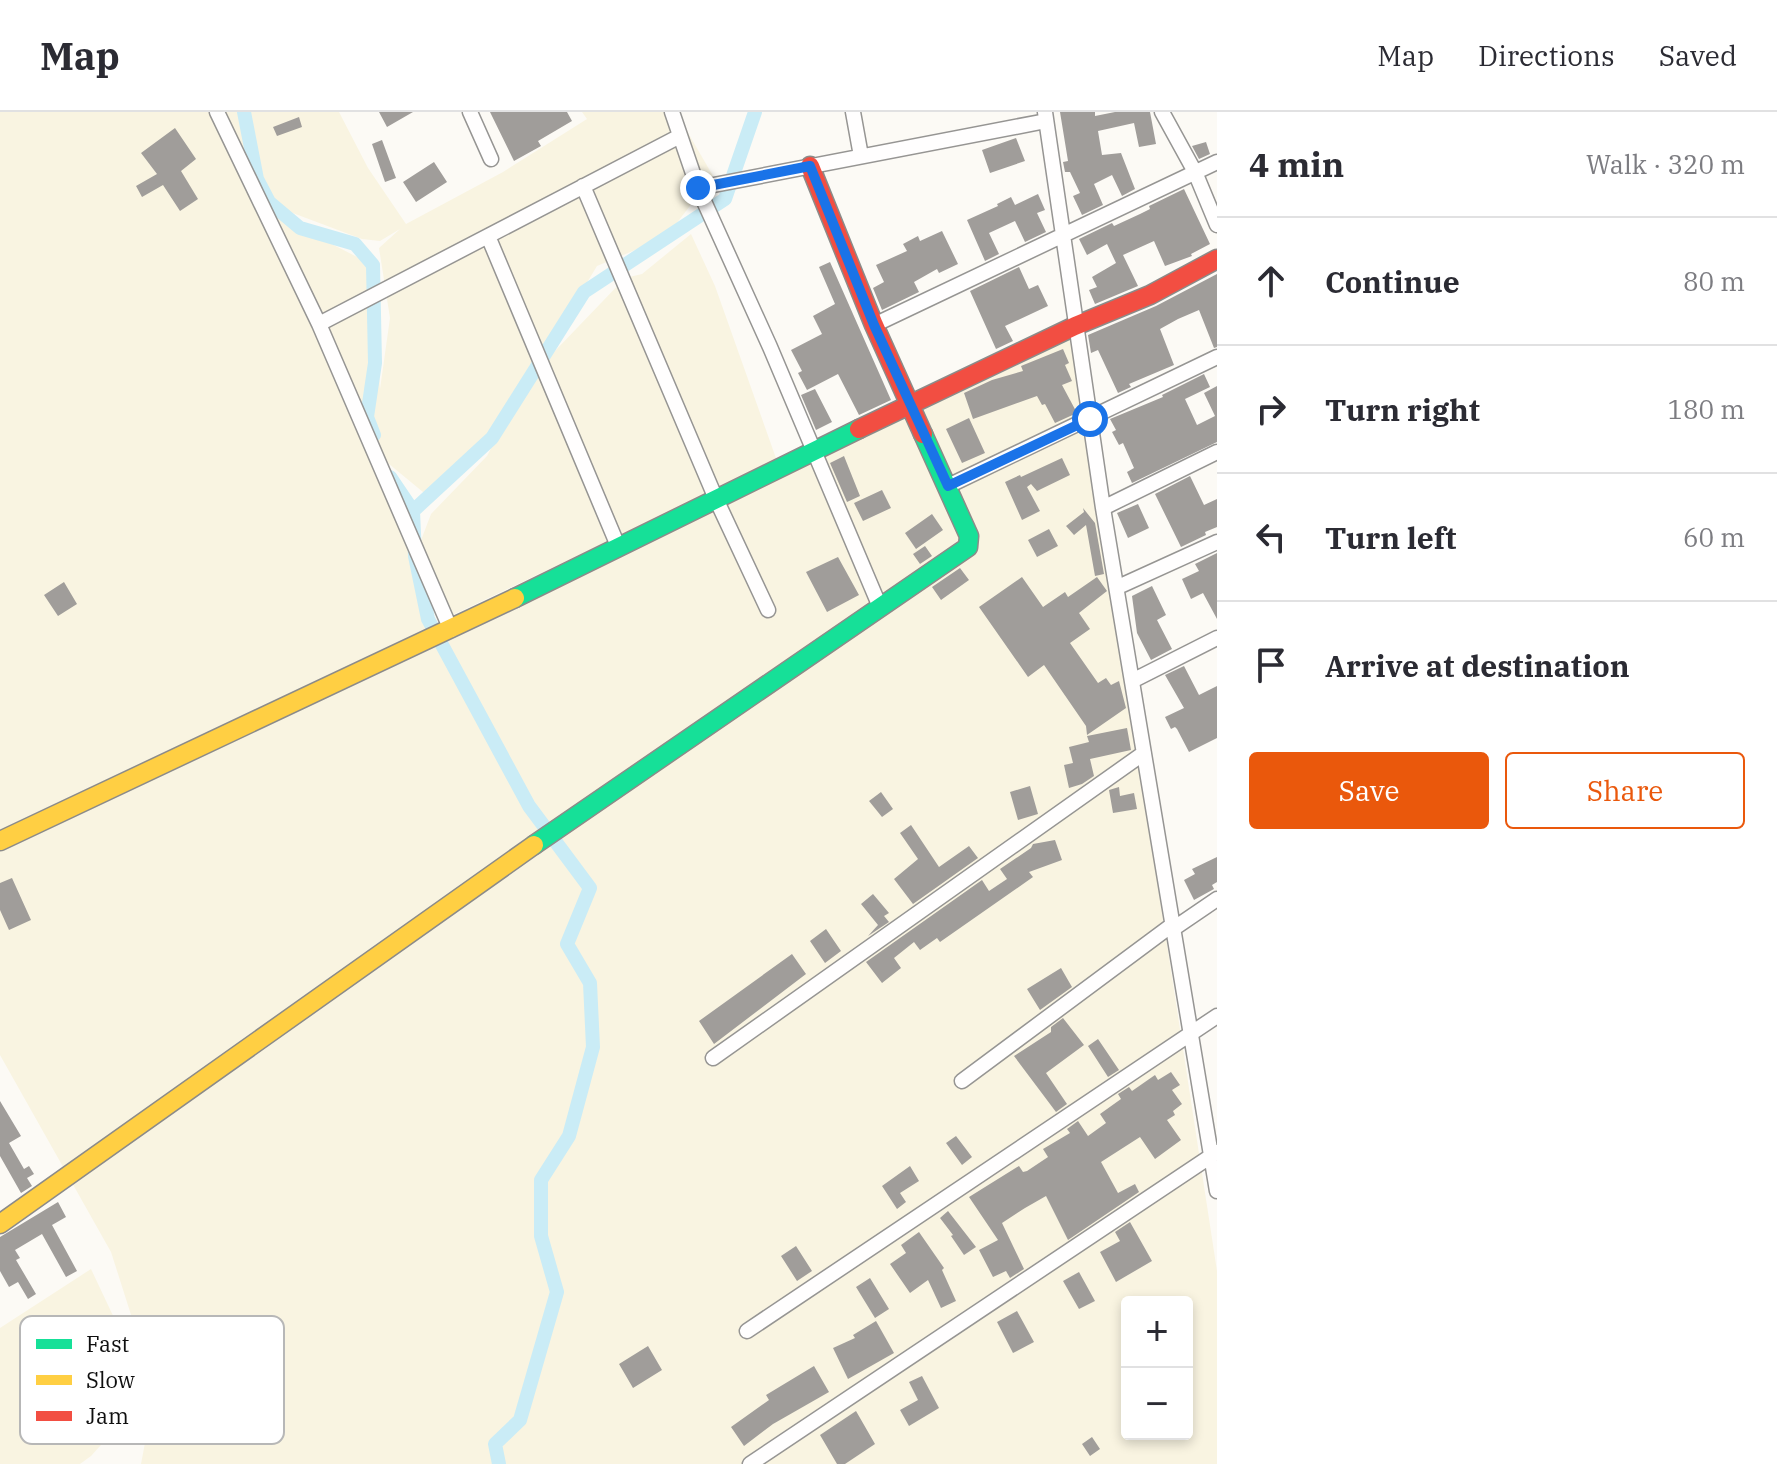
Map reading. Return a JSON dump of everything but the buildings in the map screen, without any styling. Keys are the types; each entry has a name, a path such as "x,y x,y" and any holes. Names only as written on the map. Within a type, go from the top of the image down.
{"street":[{"path":"217,112 319,324 451,630"},
{"path":"470,112 491,159"},
{"path":"672,112 698,188 770,347 880,607"},
{"path":"853,112 861,156"},
{"path":"1162,112 1195,172 1217,225"},
{"path":"698,188 1045,117 1103,508 1190,1034 1214,1153 1217,1191"},
{"path":"319,324 680,136"},
{"path":"874,325 1217,162"},
{"path":"0,1224 558,828 968,547 969,536 874,325 810,166"},
{"path":"583,186 716,499 768,610"},
{"path":"488,236 618,546"},
{"path":"0,841 451,630 813,451 1075,326 1150,295 1217,259"},
{"path":"948,486 1217,357"},
{"path":"1103,508 1217,452"},
{"path":"1118,587 1217,542"},
{"path":"1132,681 1217,638"},
{"path":"713,1058 1144,753"},
{"path":"962,1081 1173,927 1217,899"},
{"path":"747,1331 1217,1016"},
{"path":"750,1464 1214,1153"}],"shaded area":[{"path":"0,112 244,112 249,134 250,112 339,112 368,168 406,224 503,172 587,119 582,112 676,112 713,176 666,237 597,266 530,377 625,278 642,274 691,234 715,286 777,461 440,621 415,556 431,514 487,456 521,392 514,404 429,497 383,459 434,627 0,836","holes":["290,212 362,239 380,241 400,229 379,248 390,318 380,389 373,265 300,228"]},
{"path":"1073,330 1217,1271 1217,1464 141,1464 145,1444 284,1444 284,1316 131,1316 111,1252 0,1055 0,841"},
{"path":"91,1269 113,1316 20,1316 20,1444 102,1444 80,1464 0,1464 0,1328"}],"waterway":[{"path":"244,112 257,179 269,202 300,228 355,244 373,265 375,363 367,417 374,435"},
{"path":"413,511 492,438 584,292 725,199 755,112"},
{"path":"390,477 413,511 415,556 428,619 529,806 590,888 567,944 590,983 593,1047 569,1136 541,1180 541,1236 557,1292 520,1420 495,1444 499,1464"}],"traffic: fast":[{"path":"515,598 859,429"},
{"path":"534,845 968,547 969,536 923,434"}],"traffic: slow":[{"path":"0,841 515,598"},
{"path":"0,1224 534,845"}],"traffic: jam":[{"path":"810,166 874,325 923,434"},
{"path":"859,429 1075,326 1150,295 1217,259"}],"route":[{"path":"698,188 810,166 874,325 948,486 1090,419"}]}
